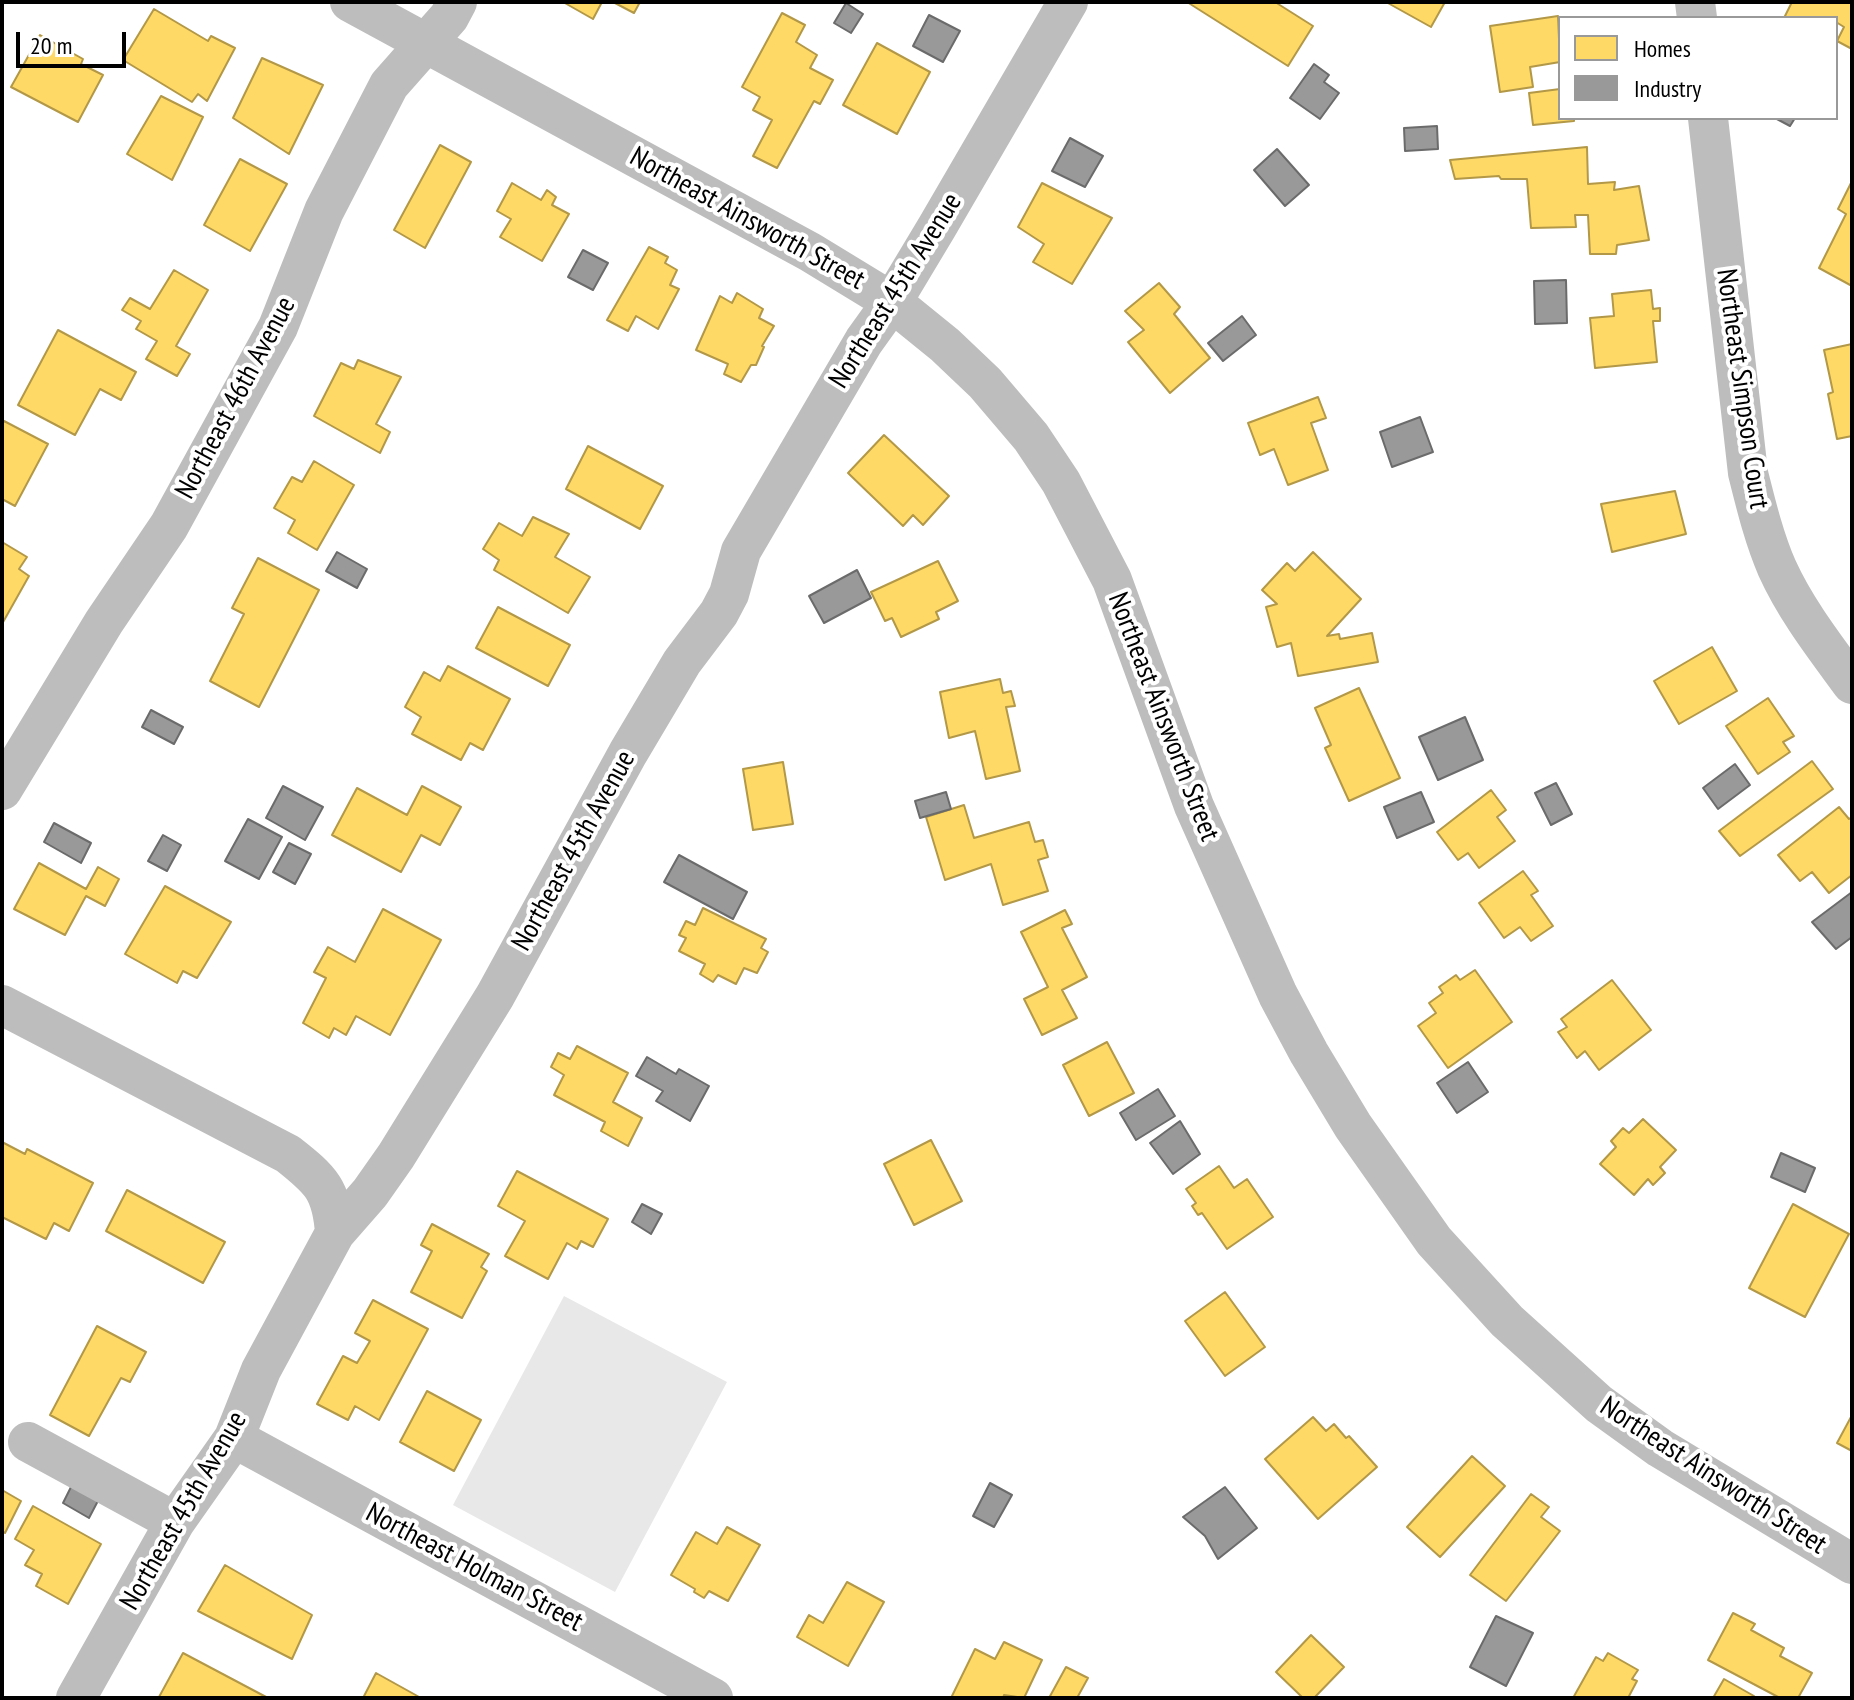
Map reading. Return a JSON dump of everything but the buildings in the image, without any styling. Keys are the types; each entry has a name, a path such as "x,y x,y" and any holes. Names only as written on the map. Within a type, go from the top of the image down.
{"street":[{"name":"Northeast Ainsworth Street","path":"350,2 810,252 892,302 985,383 1031,437 1061,482 1112,580 1194,806 1278,995 1353,1126 1434,1241 1507,1321 1599,1404 1660,1448 1852,1564"},
{"name":"Northeast 46th Avenue","path":"2,790 104,622 169,526 278,327 324,211 389,85 449,17 457,2"},
{"name":"Northeast 45th Avenue","path":"76,1698 175,1522 234,1438 261,1370 335,1233 370,1193 396,1156 495,996 628,753 682,662 719,613 729,594 741,551 1068,2"},
{"name":"Northeast Simpson Court","path":"1708,120 1748,473 1777,569 1796,605 1852,684"},
{"path":"2,1005 288,1154 322,1185 333,1205 335,1233"},
{"name":"Northeast Holman Street","path":"234,1438 713,1698"},
{"path":"28,1442 175,1522"}],"shaded area":[{"path":"564,1296 727,1382 615,1592 453,1505"}]}
